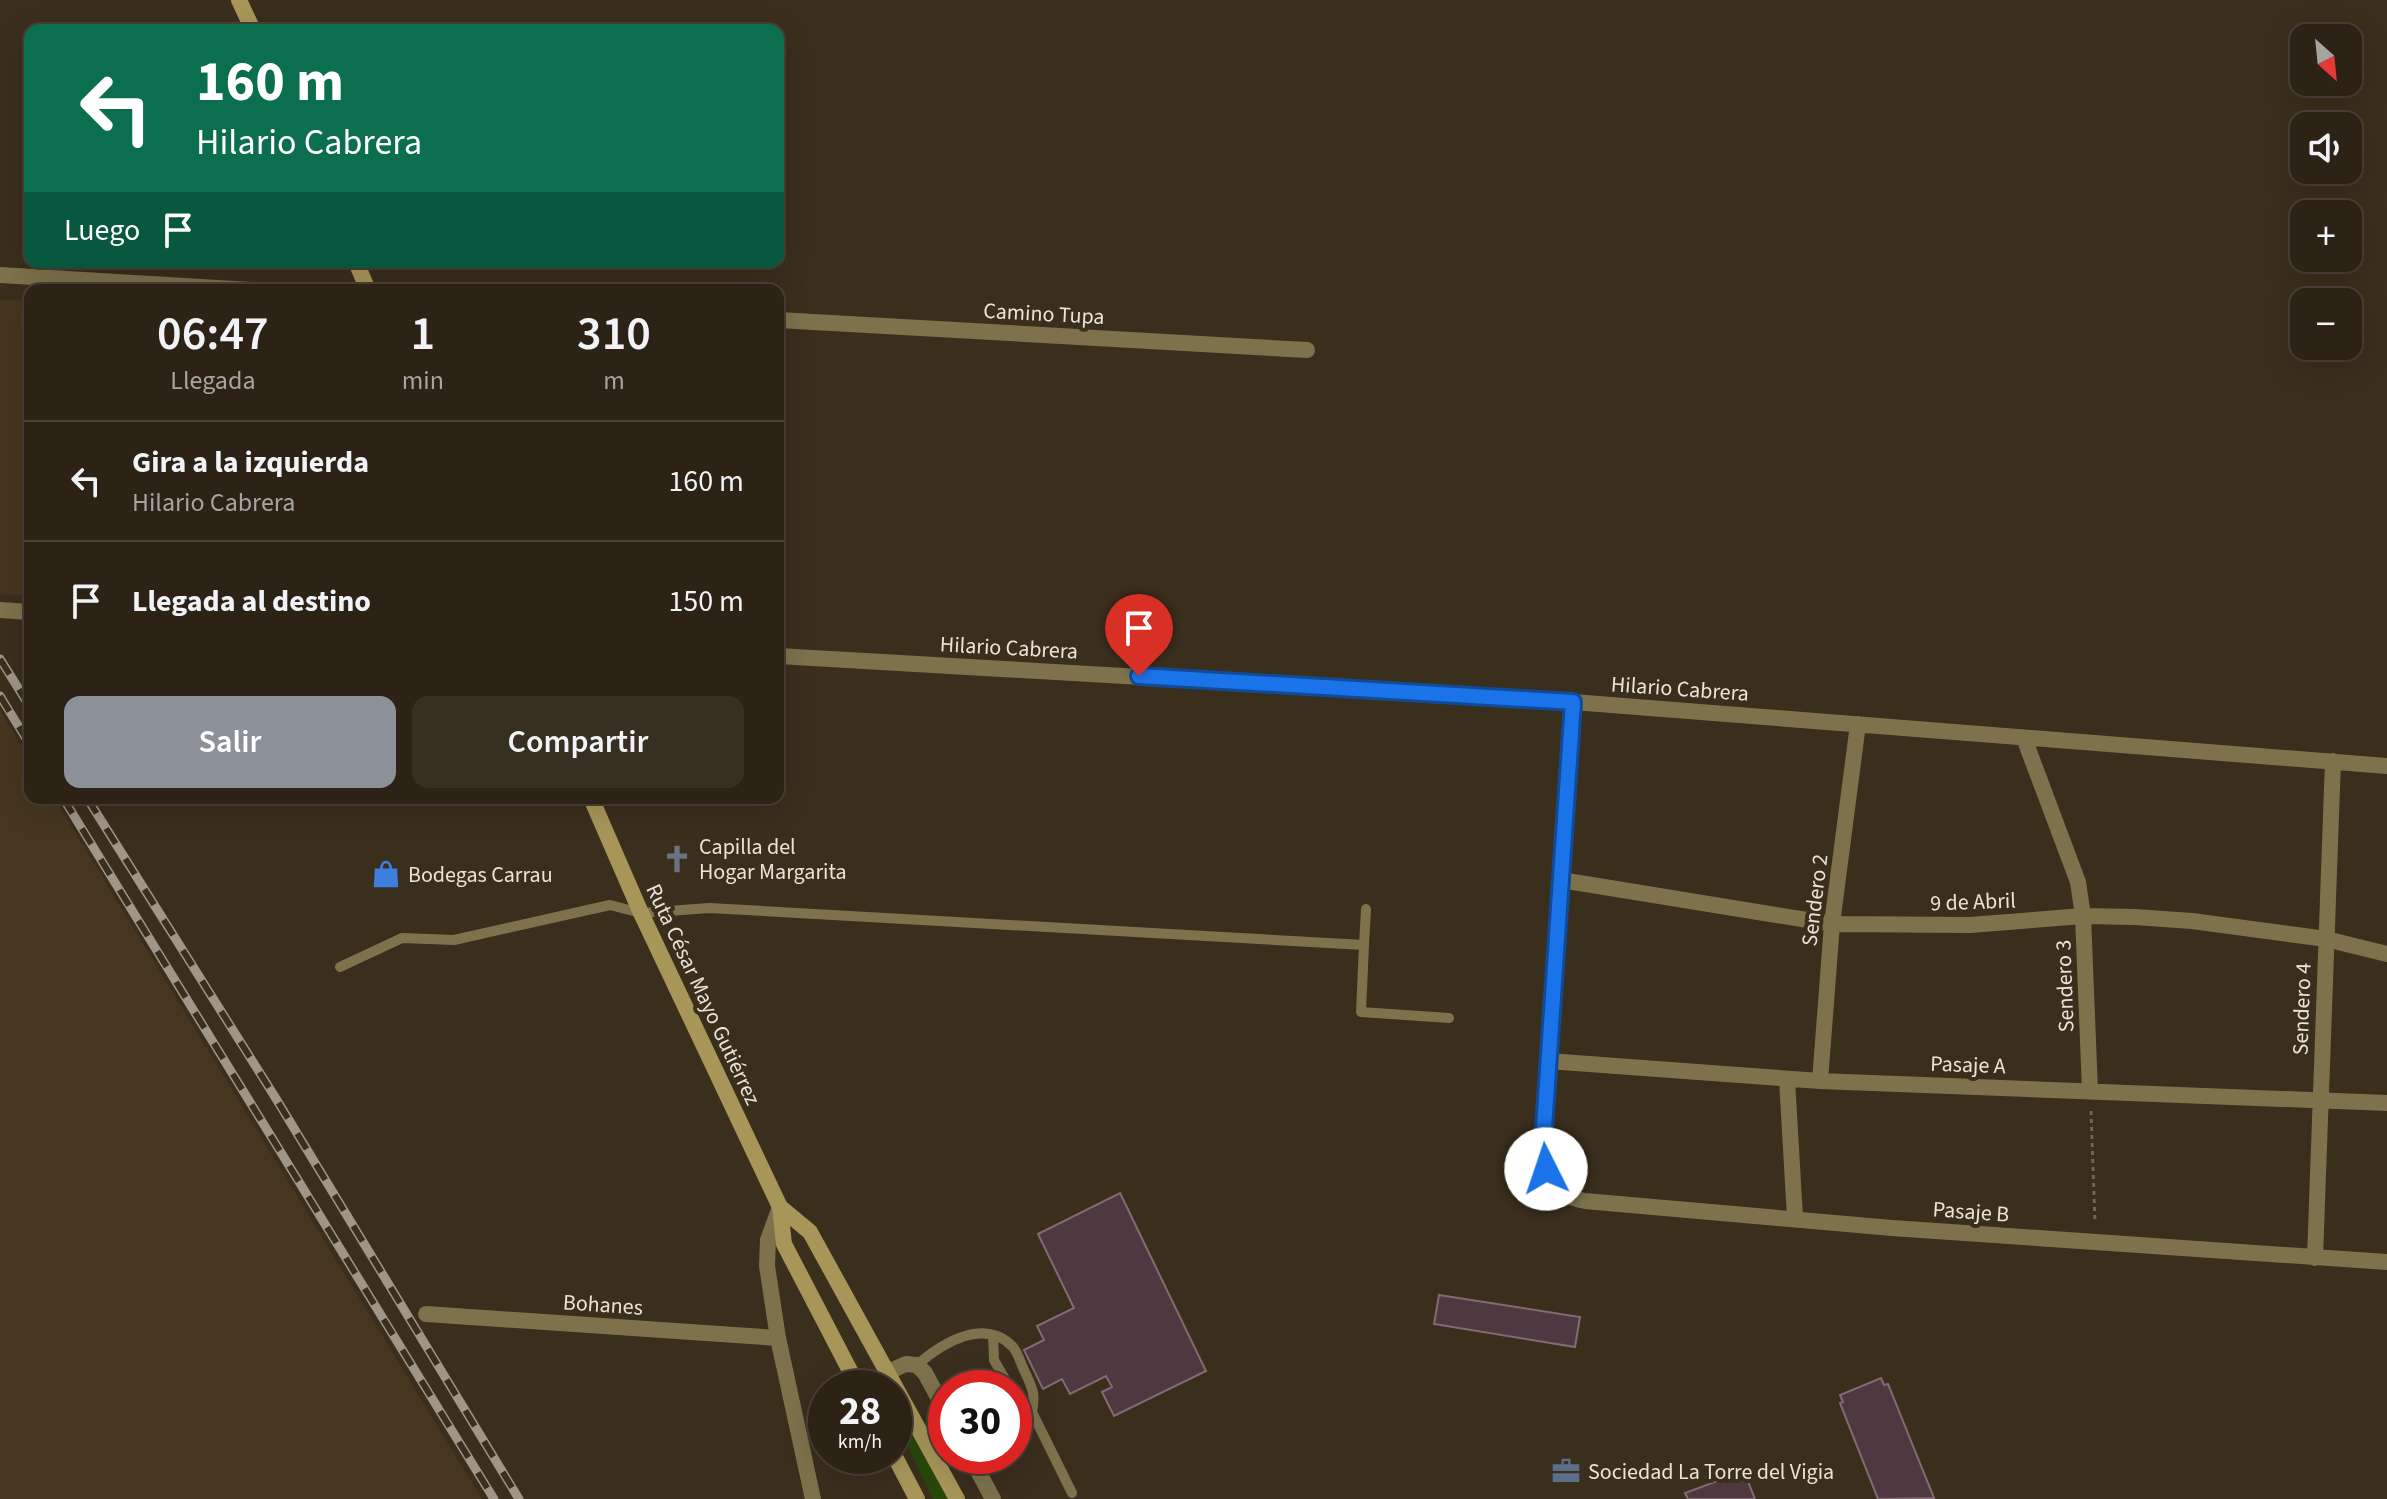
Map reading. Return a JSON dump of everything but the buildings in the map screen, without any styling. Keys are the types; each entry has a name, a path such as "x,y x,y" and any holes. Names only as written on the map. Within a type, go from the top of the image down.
{"main road":[{"path":"239,0 250,24"},
{"name":"Ruta César Mayo Gutiérrez","path":"594,804 641,913 780,1207 784,1244 850,1370"},
{"name":"Ruta César Mayo Gutiérrez","path":"780,1207 810,1232 887,1370"},
{"name":"Ruta César Mayo Gutiérrez","path":"912,1416 957,1499"},
{"path":"904,1474 917,1499"}],"street":[{"path":"0,275 151,284"},
{"name":"Camino Tupa","path":"784,320 1307,350"},
{"path":"0,610 24,612"},
{"name":"Hilario Cabrera","path":"784,656 1573,702 2387,766"},
{"path":"1548,1061 1573,702"},
{"name":"Sendero 2","path":"1820,1081 1832,924 1858,724"},
{"name":"Sendero 3","path":"2024,738 2078,882 2083,916 2090,1091"},
{"name":"Sendero 4","path":"2315,1258 2333,761"},
{"name":"9 de Abril","path":"1561,880 1832,924 1970,925 2083,916 2192,921 2326,939 2387,954"},
{"name":"Pasaje A","path":"1548,1061 1820,1081 2387,1103"},
{"name":"Pasaje B","path":"1548,1061 1543,1143 1546,1169 1555,1191 1569,1198 2096,1242 2387,1262"},
{"path":"1787,1079 1795,1218"},
{"path":"780,1207 768,1240 767,1266 778,1338 813,1499"},
{"name":"Bohanes","path":"426,1314 778,1338"},
{"path":"892,1370 906,1364 917,1365 928,1379"},
{"path":"980,1474 993,1499"}],"lane":[{"path":"340,967 402,938 454,940 610,905 641,913 709,908 1364,945"},
{"path":"1366,909 1361,1012 1449,1018"},
{"path":"917,1365 931,1353 965,1335 978,1332 993,1335 1013,1348 1023,1370"},
{"path":"993,1335 994,1360 1000,1370"},
{"path":"1032,1389 1035,1395 1032,1412 1072,1493"}],"path":[{"path":"2090,1091 2096,1242"}],"shaded area":[{"path":"0,300 24,301 24,596 0,594"},
{"path":"0,710 24,749 24,804 58,804 482,1499 0,1499"}],"green space":[{"path":"912,1435 928,1463 928,1474 934,1474 948,1499 933,1499 912,1455"}],"railway":[{"path":"0,659 24,697"},
{"path":"0,696 24,735"},
{"path":"67,804 494,1499"},
{"path":"91,804 275,1097 519,1499"}],"place":[{"name":"Capilla del Hogar Margarita","path":"677,859"},
{"name":"Bodegas Carrau","path":"386,874"},
{"name":"Sociedad La Torre del Vigia","path":"1566,1471"}],"route":[{"path":"1139,676 1573,702 1543,1143 1546,1169"}]}
